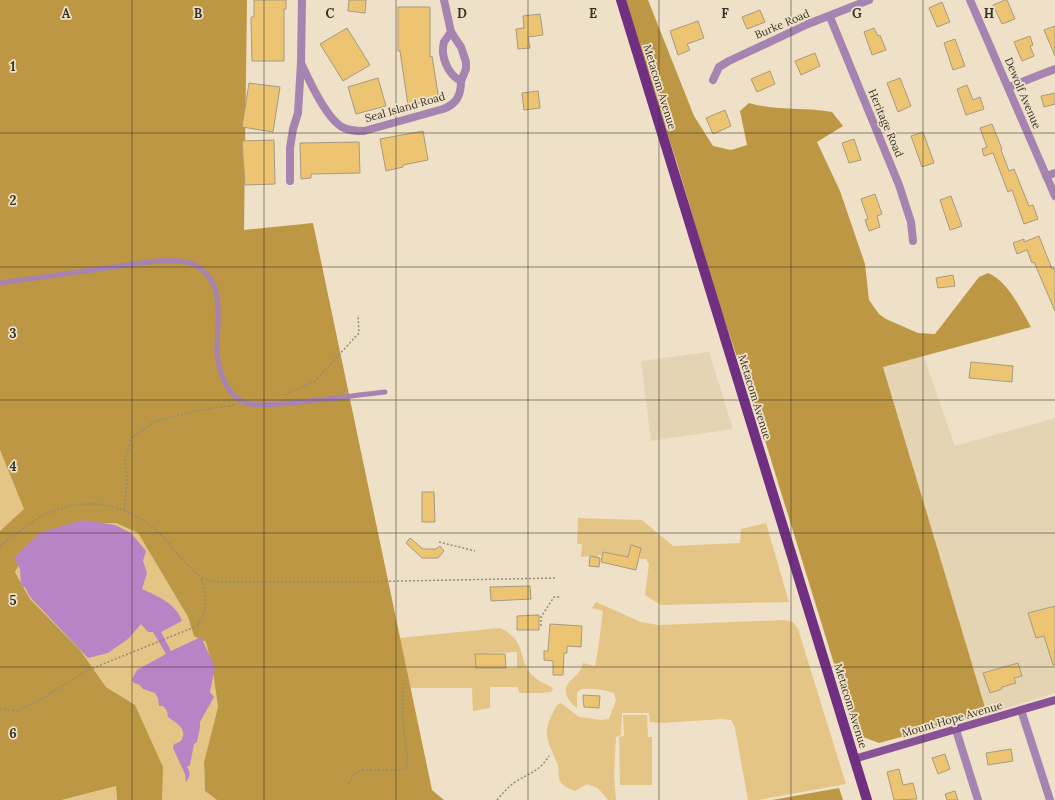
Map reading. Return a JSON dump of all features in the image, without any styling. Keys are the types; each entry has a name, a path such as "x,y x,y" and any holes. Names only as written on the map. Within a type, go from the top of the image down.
{"main road":[{"name":"Metacom Avenue","path":"621,0 867,800"}],"street":[{"name":"Seal Island Road","path":"290,181 290,148 298,113 301,63 302,0"},
{"name":"Seal Island Road","path":"301,63 315,91 334,121 343,128 364,131 450,107 458,98 460,93 461,81 466,69 466,62 461,48 452,32 444,0"},
{"name":"Burke Road","path":"713,80 720,67 729,60 869,0"},
{"name":"Dewolf Avenue","path":"970,0 1055,196"},
{"name":"Heritage Road","path":"830,17 899,185 911,222 913,241"},
{"path":"452,32 444,43 445,60 452,74 461,81"},
{"path":"1009,87 1055,69"},
{"path":"1046,176 1055,173"},
{"name":"Mount Hope Avenue","path":"854,759 1055,700"},
{"path":"1021,710 1050,800"},
{"path":"956,730 978,800"}],"lane":[{"path":"0,283 156,261 180,261 194,265 203,271 215,288 218,305 217,355 221,374 229,392 239,400 247,404 256,405 303,402 386,392"}],"path":[{"path":"285,396 315,381 354,339 359,333 358,316"},
{"path":"124,509 127,481 125,460 131,438 154,422 195,411 247,404"},
{"path":"0,546 29,523 55,510 79,505 106,504 124,509 150,525 201,577 216,582 249,583 556,578"},
{"path":"439,542 475,552"},
{"path":"0,709 16,711 45,697 86,671 197,626 202,620 206,604 201,577"},
{"path":"541,626 541,618 554,597 561,597"},
{"path":"349,784 353,776 362,770 398,770 406,768 409,760 405,745 402,712 404,683"},
{"path":"497,800 507,788 532,774 545,764 549,756"}],"shaded area":[{"path":"0,0 247,0 244,230 313,223 432,790 444,800 217,800 205,791 204,762 218,707 212,665 206,642 194,636 188,617 138,533 116,523 87,524 35,538 15,572 30,599 80,650 106,687 135,705 163,767 162,800 117,800 116,786 62,800 0,800 0,531 24,509 0,450"},
{"path":"626,0 648,0 694,116 713,146 731,150 747,145 740,111 749,103 770,107 832,112 843,126 817,142 840,191 865,264 869,300 879,314 886,319 918,333 935,334 979,277 988,273 1002,282 1008,289 1031,327 883,367 987,714 879,743 863,737 852,722 763,434 717,298"},
{"path":"709,352 733,429 651,441 641,361"},
{"path":"923,355 955,446 1055,418 1055,693 987,714 883,366"},
{"path":"0,450 25,510 0,531"},
{"path":"578,518 642,520 673,546 740,543 741,529 766,523 789,602 661,605 645,595 649,564 646,559 640,559 640,548 628,557 604,553 603,556 598,555 598,558 590,556 581,557 582,544 577,544"},
{"path":"83,520 115,525 131,533 146,551 143,561 147,573 142,589 160,597 171,605 182,621 161,632 171,651 201,637 215,667 210,692 214,697 200,722 197,742 194,744 190,765 187,767 190,774 186,782 185,774 173,748 174,744 182,739 183,733 181,727 168,717 167,711 163,706 159,706 158,698 155,693 143,689 140,685 134,683 132,679 137,670 166,654 153,632 148,632 141,624 128,639 108,653 88,658 30,597 25,587 21,586 20,569 14,558 41,532"},
{"path":"116,523 138,533 188,617 194,636 206,641 212,665 218,707 204,762 205,791 217,800 162,800 135,705 106,687 80,650 30,599 15,572 35,538 87,524"},
{"path":"596,602 641,622 658,625 785,620 793,622 798,629 846,784 758,800 748,800 735,728 731,720 722,719 664,723 650,722 649,713 622,713 621,735 616,737 614,776 616,800 608,800 598,788 587,784 575,791 565,786 560,781 558,766 547,736 548,723 557,705 561,703 579,717 602,720 609,719 616,700 614,693 598,689 581,689 577,693 577,708 568,699 566,692 567,684 580,671 583,663 595,666 603,611 592,608"},
{"path":"500,628 514,638 518,644 524,662 532,675 539,681 553,688 551,692 519,693 518,687 490,687 490,708 473,711 472,688 404,688 399,638","holes":["517,652 517,668 476,668 475,654"]},
{"path":"623,715 647,715 648,737 652,737 652,785 620,785 619,737 624,736"},
{"path":"116,786 117,800 63,800"},
{"path":"839,788 843,800 772,800"}],"building":[{"path":"254,0 286,0 286,9 284,9 284,61 252,61 251,17 254,17"},
{"path":"349,0 366,0 365,13 348,11"},
{"path":"1007,0 1015,19 1002,24 993,5"},
{"path":"942,2 950,22 937,27 929,8"},
{"path":"398,7 430,7 430,57 432,56 439,100 408,105 400,51 398,51"},
{"path":"760,10 765,22 747,29 742,17"},
{"path":"540,14 543,35 528,37 530,48 518,49 516,29 524,28 523,16"},
{"path":"698,21 704,38 687,44 690,50 678,55 670,31"},
{"path":"1055,26 1055,56 1044,30"},
{"path":"347,28 370,65 343,81 320,44"},
{"path":"874,28 878,36 880,35 886,50 872,55 864,32"},
{"path":"1030,36 1033,45 1030,46 1034,56 1022,61 1014,42"},
{"path":"955,39 965,66 953,70 944,43"},
{"path":"815,53 820,66 801,75 795,61"},
{"path":"770,71 775,84 757,92 751,79"},
{"path":"378,78 386,106 356,114 348,87"},
{"path":"900,78 911,106 898,112 887,83"},
{"path":"249,83 280,87 273,132 242,127"},
{"path":"967,85 973,100 980,97 984,109 966,115 957,89"},
{"path":"538,91 540,108 524,110 522,93"},
{"path":"1055,93 1055,104 1044,107 1041,96"},
{"path":"725,110 731,126 713,134 706,118"},
{"path":"992,124 1009,171 1014,169 1029,206 1033,205 1038,219 1024,224 1012,190 1008,192 993,153 984,156 982,149 987,147 980,128"},
{"path":"423,131 428,160 403,165 403,167 386,171 380,139"},
{"path":"923,132 934,163 922,167 911,136"},
{"path":"854,139 861,160 849,163 842,143"},
{"path":"274,140 275,184 245,185 242,141"},
{"path":"359,142 360,173 311,174 311,178 301,179 300,143"},
{"path":"875,194 882,214 877,216 880,227 869,231 865,220 868,219 861,199"},
{"path":"951,196 962,226 950,230 940,200"},
{"path":"1039,236 1052,269 1055,268 1055,311 1034,262 1032,263 1027,250 1017,254 1013,243 1024,239 1024,242"},
{"path":"953,275 955,286 938,288 936,278"},
{"path":"971,362 1013,366 1012,382 969,378"},
{"path":"422,492 434,492 435,522 422,522"},
{"path":"410,538 423,549 436,549 440,546 444,551 438,558 422,558 406,543"},
{"path":"631,545 641,548 636,570 601,562 603,552 628,557"},
{"path":"590,556 600,558 599,567 589,566"},
{"path":"530,586 531,599 491,601 490,587"},
{"path":"1055,606 1055,665 1053,665 1044,636 1036,638 1028,613"},
{"path":"539,615 539,630 517,630 517,616"},
{"path":"550,624 582,626 581,647 567,646 567,653 564,653 563,675 553,675 553,661 544,660 544,651 548,651"},
{"path":"475,654 505,654 506,668 476,668"},
{"path":"1018,663 1022,676 1014,678 1016,683 1002,687 1002,689 990,693 983,673"},
{"path":"583,695 600,696 599,708 584,707"},
{"path":"1011,749 1013,761 988,765 986,753"},
{"path":"945,754 950,769 938,774 932,758"},
{"path":"899,769 903,785 913,783 917,799 894,800 887,772"},
{"path":"955,791 958,800 947,800 945,794"}]}
